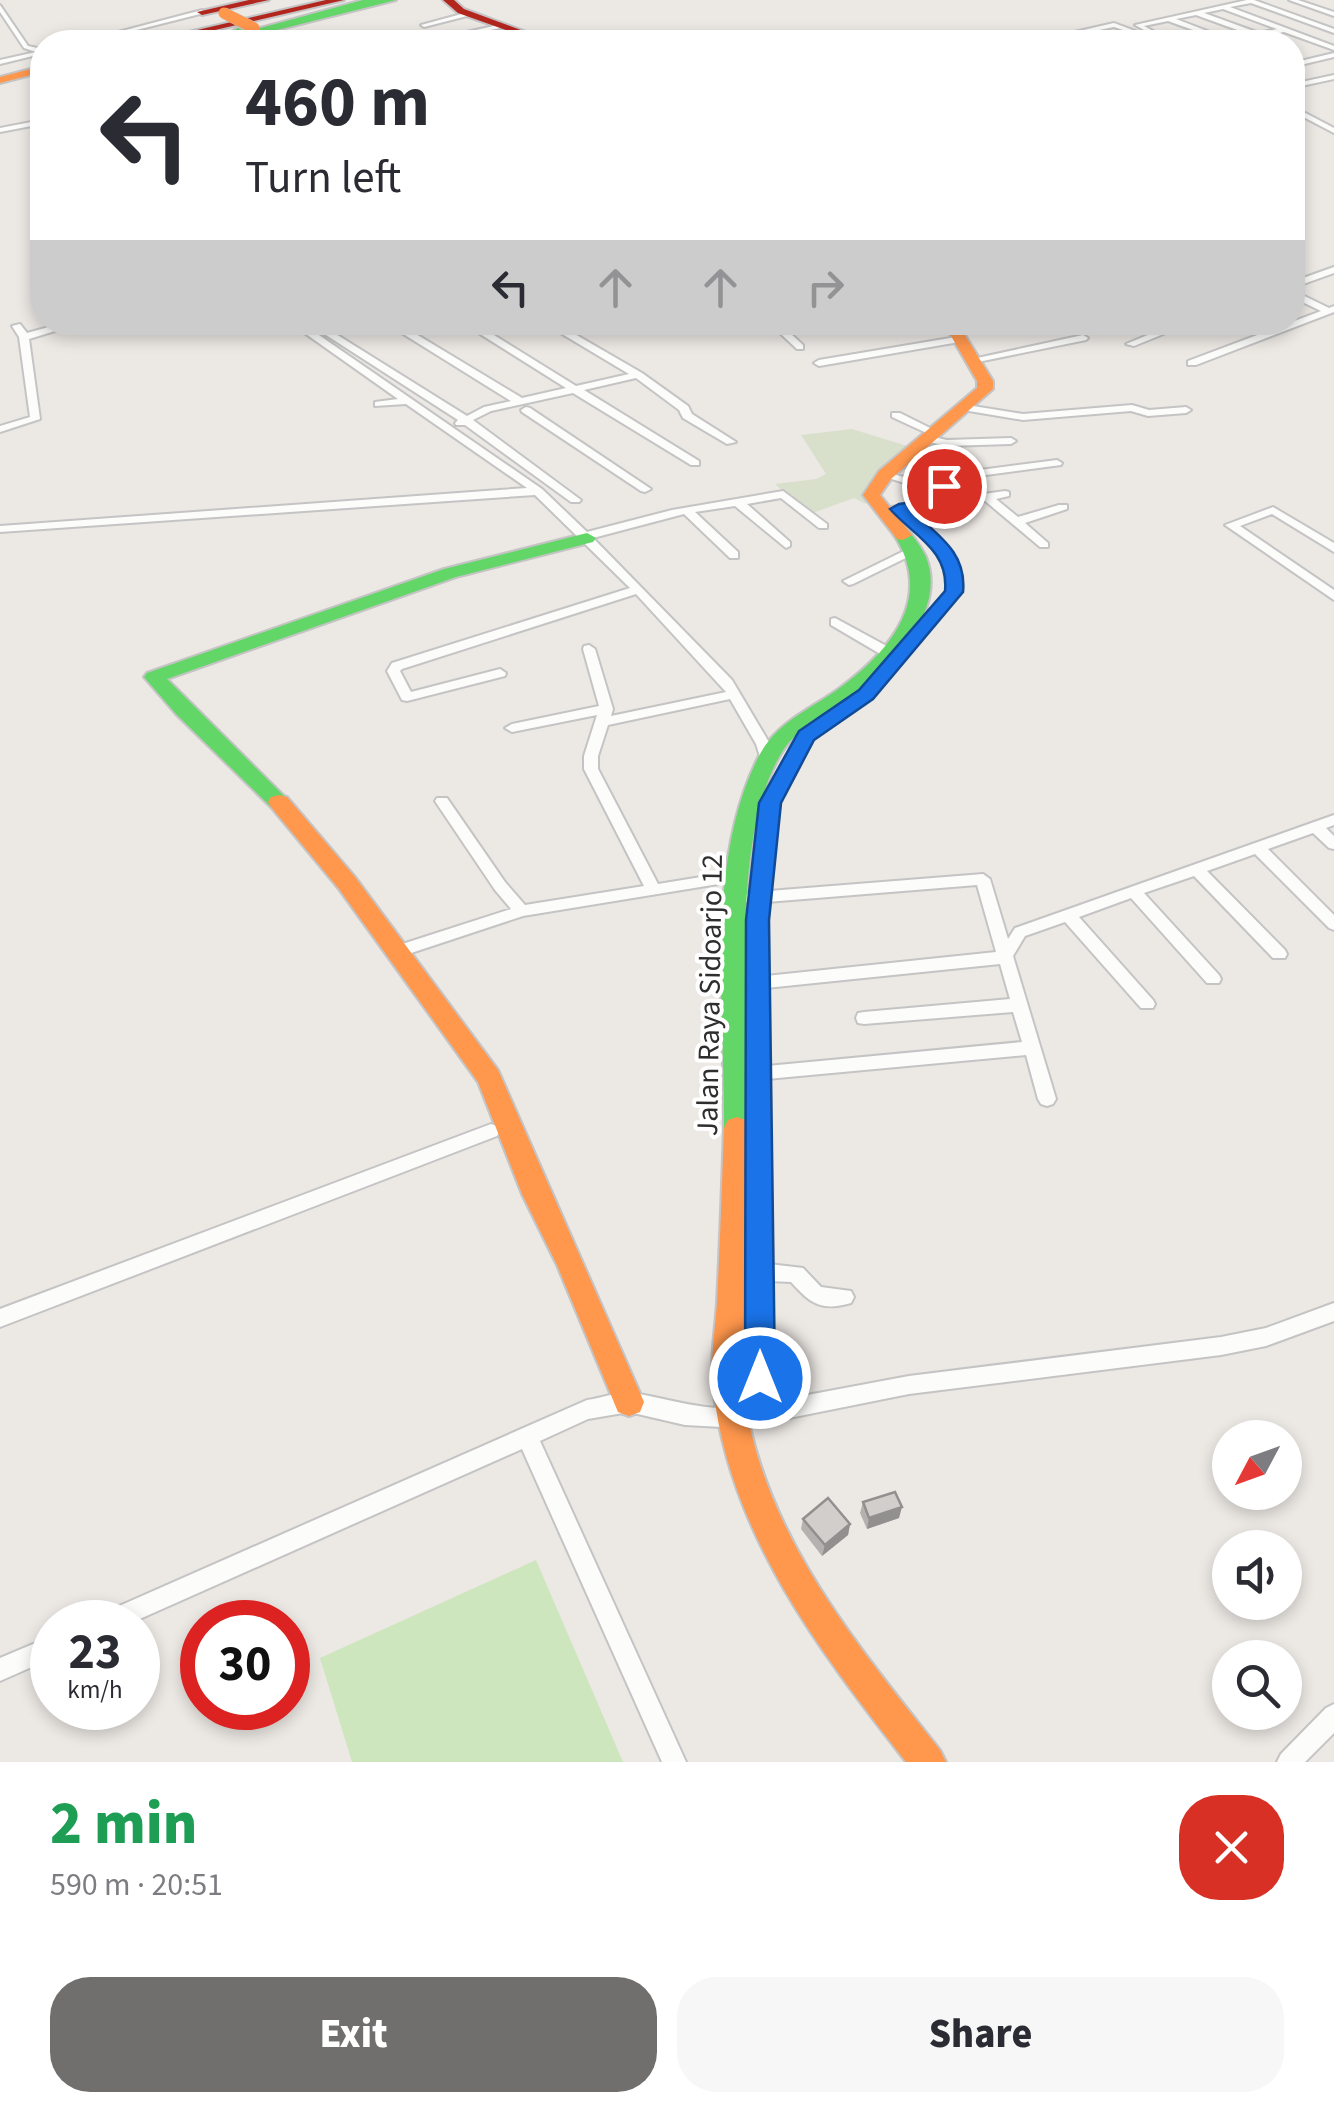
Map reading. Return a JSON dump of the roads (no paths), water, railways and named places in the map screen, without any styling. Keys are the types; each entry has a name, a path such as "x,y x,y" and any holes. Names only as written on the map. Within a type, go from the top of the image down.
{"main road":[{"path":"231,22 264,0"},
{"path":"186,30 317,0"},
{"path":"205,30 339,0"},
{"path":"231,22 391,0"},
{"path":"448,0 468,14 512,30"},
{"path":"0,78 30,63"},
{"path":"916,549 891,510 871,495 972,409 986,385 970,348"},
{"path":"586,537 450,573 154,677 172,700 255,774 347,882 490,1078 536,1194 570,1261 628,1402"},
{"name":"Jalan Raya Sidoarjo 12","path":"916,549 923,564 923,599 887,652 833,709 792,728 774,748 751,810 746,894 750,1074 744,1471 772,1542 797,1587 928,1762"}],"street":[{"path":"1292,0 1334,23"},
{"path":"1148,30 1138,25 1252,1 1313,22 1334,23"},
{"path":"1222,6 1284,30 1313,22"},
{"path":"2,12 30,50"},
{"path":"1195,12 1242,30"},
{"path":"424,25 468,14"},
{"path":"1168,18 1200,30"},
{"path":"172,30 231,22"},
{"path":"221,30 231,22"},
{"path":"1089,30 1114,25 1131,30"},
{"path":"483,30 503,26"},
{"path":"1305,38 1334,48"},
{"path":"1306,54 1334,76"},
{"path":"1305,68 1334,56"},
{"path":"0,60 30,59"},
{"path":"1305,64 1334,65"},
{"path":"1305,83 1334,76"},
{"path":"1305,115 1332,129"},
{"path":"0,130 30,124"},
{"path":"1305,280 1334,270"},
{"path":"1305,299 1332,310"},
{"path":"1305,320 1332,310"},
{"path":"0,429 35,419 20,332 30,330"},
{"path":"312,335 408,401 461,424 538,491 735,694 763,744 768,763"},
{"path":"331,335 575,500"},
{"path":"409,335 524,406 645,489"},
{"path":"486,335 695,463"},
{"path":"570,335 642,379 684,408 687,416 731,442"},
{"path":"787,335 800,347"},
{"path":"1131,344 1155,335"},
{"path":"1192,363 1266,335"},
{"path":"819,364 1083,338"},
{"path":"461,424 642,379"},
{"path":"379,404 408,401"},
{"path":"972,409 1023,417 1132,408 1148,414 1186,410"},
{"path":"896,416 935,439 1011,442"},
{"path":"891,477 912,482 1057,463"},
{"path":"944,486 954,501"},
{"path":"0,529 538,491"},
{"path":"586,537 687,511 783,494 823,526"},
{"path":"891,510 1005,494"},
{"path":"987,497 1044,545"},
{"path":"738,502 786,544"},
{"path":"1015,522 1063,507"},
{"path":"891,510 948,553 956,571 954,592 866,694 833,709 806,736 770,803 746,894 758,983 750,1074 1030,1048"},
{"path":"1334,548 1274,510 1231,525 1334,596"},
{"path":"687,511 734,555"},
{"path":"849,581 916,549"},
{"path":"500,673 407,697 393,671 397,666 637,590"},
{"path":"834,622 887,652"},
{"path":"589,649 605,715 590,756 591,769 652,887"},
{"path":"512,728 735,694"},
{"path":"442,801 500,886 522,911"},
{"path":"1005,957 1020,932 1334,820"},
{"path":"1315,826 1334,844"},
{"path":"1257,847 1334,924"},
{"path":"1196,869 1279,954"},
{"path":"396,952 522,911 652,887 746,894 980,878 986,882 1017,1005 1047,1099"},
{"path":"1134,892 1213,980"},
{"path":"1068,915 1147,1004"},
{"path":"758,983 1005,957"},
{"path":"864,1018 1017,1005"},
{"path":"0,1318 491,1131"},
{"path":"747,1271 796,1274 816,1296 844,1297"},
{"path":"159,1600 587,1410 628,1402 746,1417 909,1385 1221,1346 1266,1337 1334,1312"},
{"path":"528,1436 674,1762"},
{"path":"0,1670 30,1657"},
{"path":"1290,1762 1334,1716"}]}
